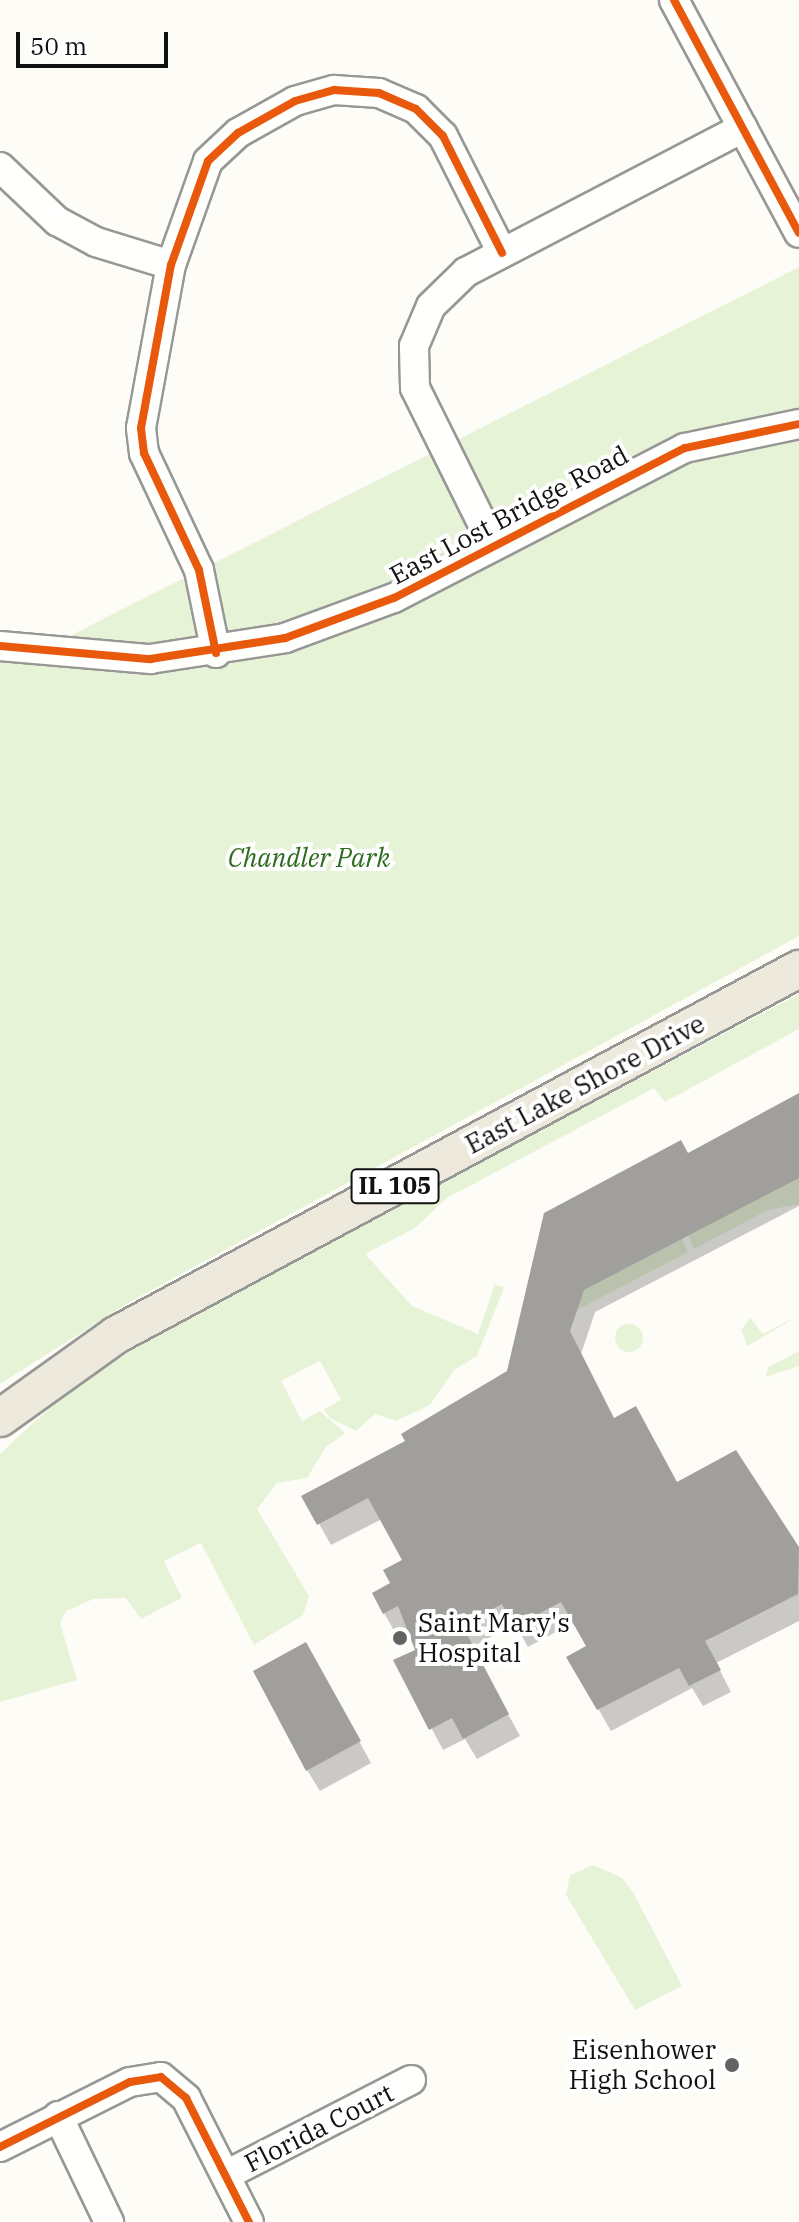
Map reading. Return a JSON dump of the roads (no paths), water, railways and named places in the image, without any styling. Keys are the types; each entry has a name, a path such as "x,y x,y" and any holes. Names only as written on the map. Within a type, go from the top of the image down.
{"main road":[{"name":"East Lake Shore Drive","path":"0,1418 116,1335 799,969"}],"street":[{"path":"674,0 799,233"},
{"path":"216,653 199,570 141,440 171,265 200,174 221,146 295,101 357,89 396,98 431,121 502,253"},
{"path":"493,545 423,410 413,366 431,306 466,272 743,128"},
{"path":"0,167 57,221 96,242 171,265"},
{"name":"East Lost Bridge Road","path":"0,646 114,658 216,653 361,613 685,448 799,424"},
{"path":"0,2147 130,2082 161,2077 186,2098 249,2222"},
{"name":"Florida Court","path":"226,2175 411,2080"},
{"path":"58,2116 109,2222"}],"place":[{"name":"Saint Mary's Hospital","path":"400,1638"},
{"name":"Eisenhower High School","path":"732,2065"}],"park label":[{"name":"Chandler Park","path":"309,858"}]}
